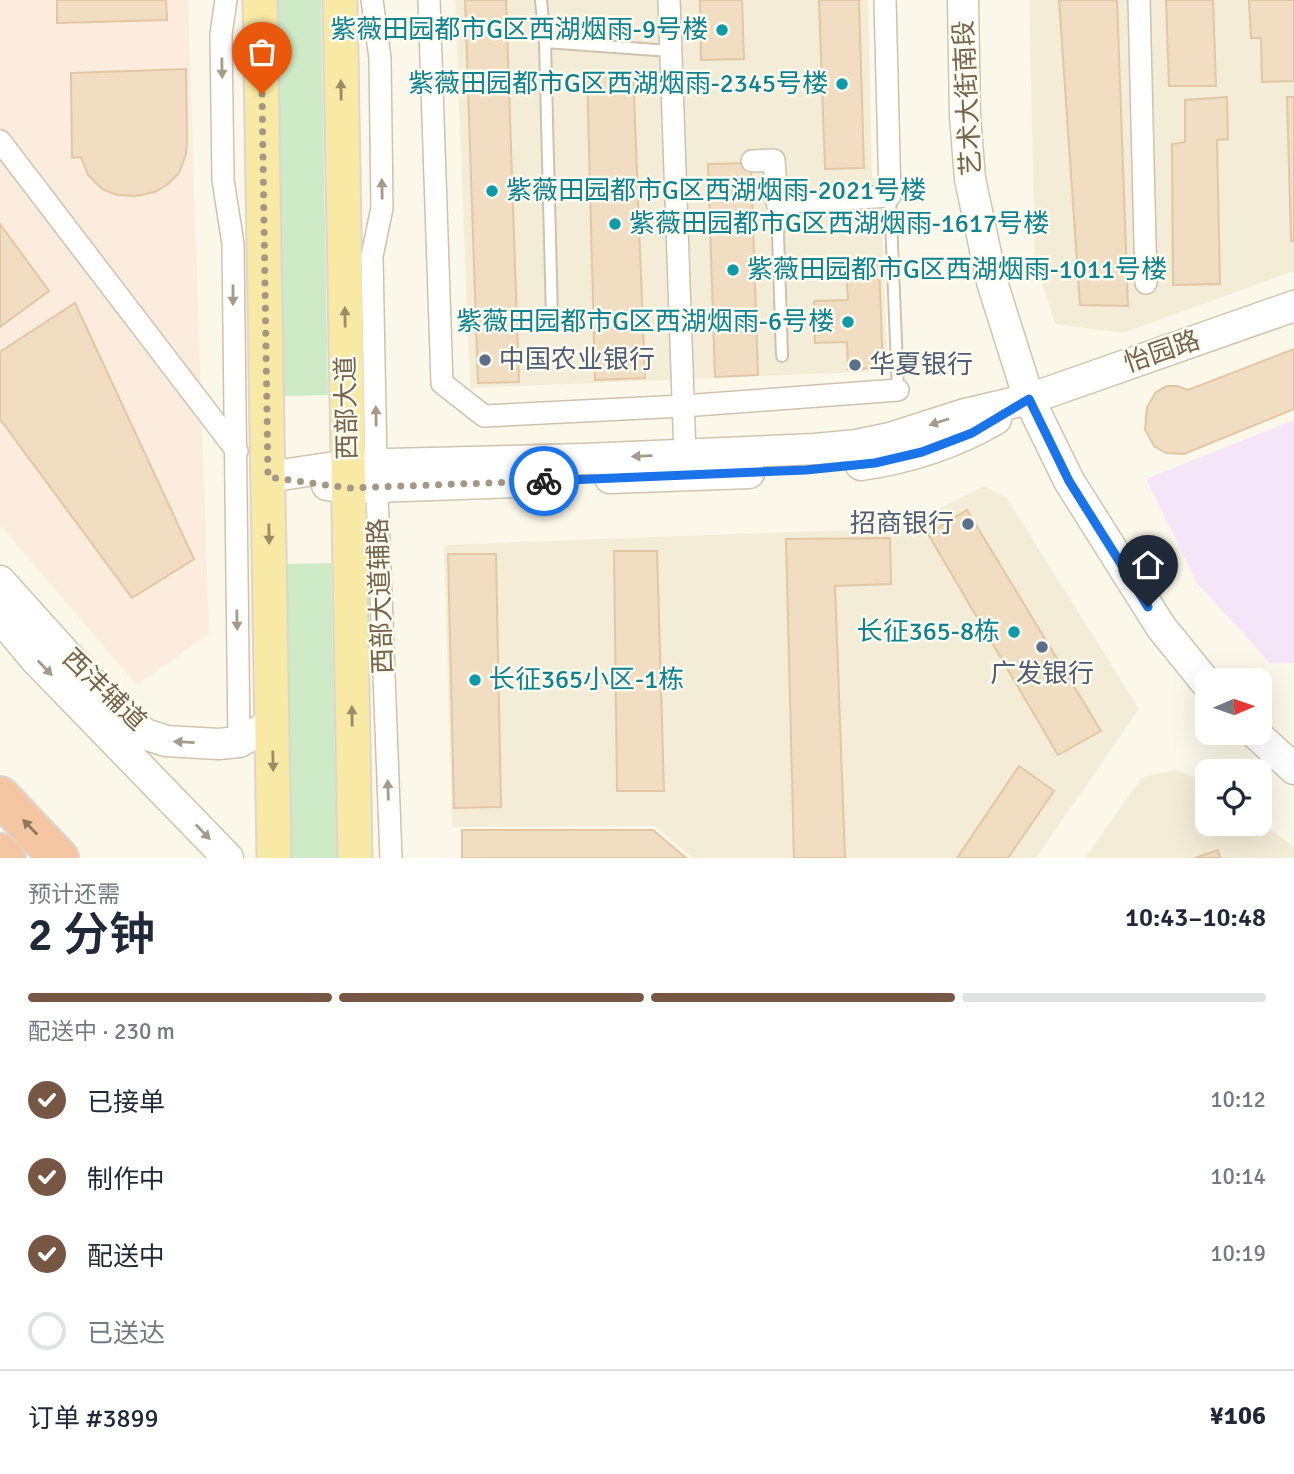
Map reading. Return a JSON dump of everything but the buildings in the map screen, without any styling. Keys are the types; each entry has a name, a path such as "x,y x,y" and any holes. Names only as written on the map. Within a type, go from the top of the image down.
{"highway":[{"path":"0,796 59,858"},
{"path":"0,853 6,858"}],"main road":[{"path":"260,0 274,858"},
{"name":"西部大道","path":"340,0 362,476 355,858"}],"street":[{"path":"226,0 221,34 223,180 233,244 239,742"},
{"name":"西部大道辅路","path":"372,0 380,58 382,208 372,256 362,476 391,858"},
{"path":"429,0 442,383 484,416 683,406 898,390"},
{"path":"668,0 685,455"},
{"path":"752,161 774,160 777,203 890,196 885,0"},
{"name":"艺术大街南段","path":"963,0 965,116 970,179 992,282 1029,399 1069,481 1161,627 1195,669"},
{"path":"1139,0 1146,283"},
{"path":"0,141 235,450 268,477"},
{"name":"怡园路","path":"362,476 857,445 1029,399 1294,306"},
{"name":"怡园路","path":"268,477 836,468 875,463 922,452 972,433 1029,399"},
{"name":"西沣辅道","path":"0,581 108,701 145,734 166,741 218,744 239,742 272,724"},
{"name":"西沣辅道","path":"0,617 35,659 228,858"},
{"path":"1269,746 1294,769"}],"lane":[{"path":"541,0 545,42 552,318"},
{"path":"545,42 670,51"},
{"path":"890,196 898,390"},
{"path":"777,203 782,356"}],"shaded area":[{"path":"0,0 188,0 209,634 137,685 0,525"},
{"path":"455,0 868,0 872,178 880,179 888,371 470,388"},
{"path":"1029,0 1294,0 1294,271 1123,333 1055,324 1035,260"},
{"path":"1294,420 1294,663 1270,663 1197,583 1146,479"},
{"path":"984,486 1007,498 1139,709 1036,858 693,858 655,826 452,827 444,545 900,528"},
{"path":"1176,770 1195,777 1195,836 1272,836 1272,830 1294,847 1294,858 1085,858 1142,777"}],"green space":[{"path":"277,0 321,0 328,395 284,396"},
{"path":"331,563 337,858 291,858 286,564"}],"way so far":[{"path":"262,94 268,477 348,488 544,481"}],"place":[{"name":"紫薇田园都市G区西湖烟雨-9号楼","path":"722,30"},
{"name":"紫薇田园都市G区西湖烟雨-2345号楼","path":"842,84"},
{"name":"紫薇田园都市G区西湖烟雨-2021号楼","path":"492,191"},
{"name":"紫薇田园都市G区西湖烟雨-1617号楼","path":"615,224"},
{"name":"紫薇田园都市G区西湖烟雨-1011号楼","path":"733,270"},
{"name":"紫薇田园都市G区西湖烟雨-6号楼","path":"848,322"},
{"name":"中国农业银行","path":"485,360"},
{"name":"华夏银行","path":"855,365"},
{"name":"招商银行","path":"968,524"},
{"name":"长征365-8栋","path":"1014,632"},
{"name":"广发银行","path":"1042,647"},
{"name":"长征365小区-1栋","path":"475,680"}],"route":[{"path":"544,481 806,470 875,463 922,452 972,433 1029,399 1069,481 1148,607"}]}
